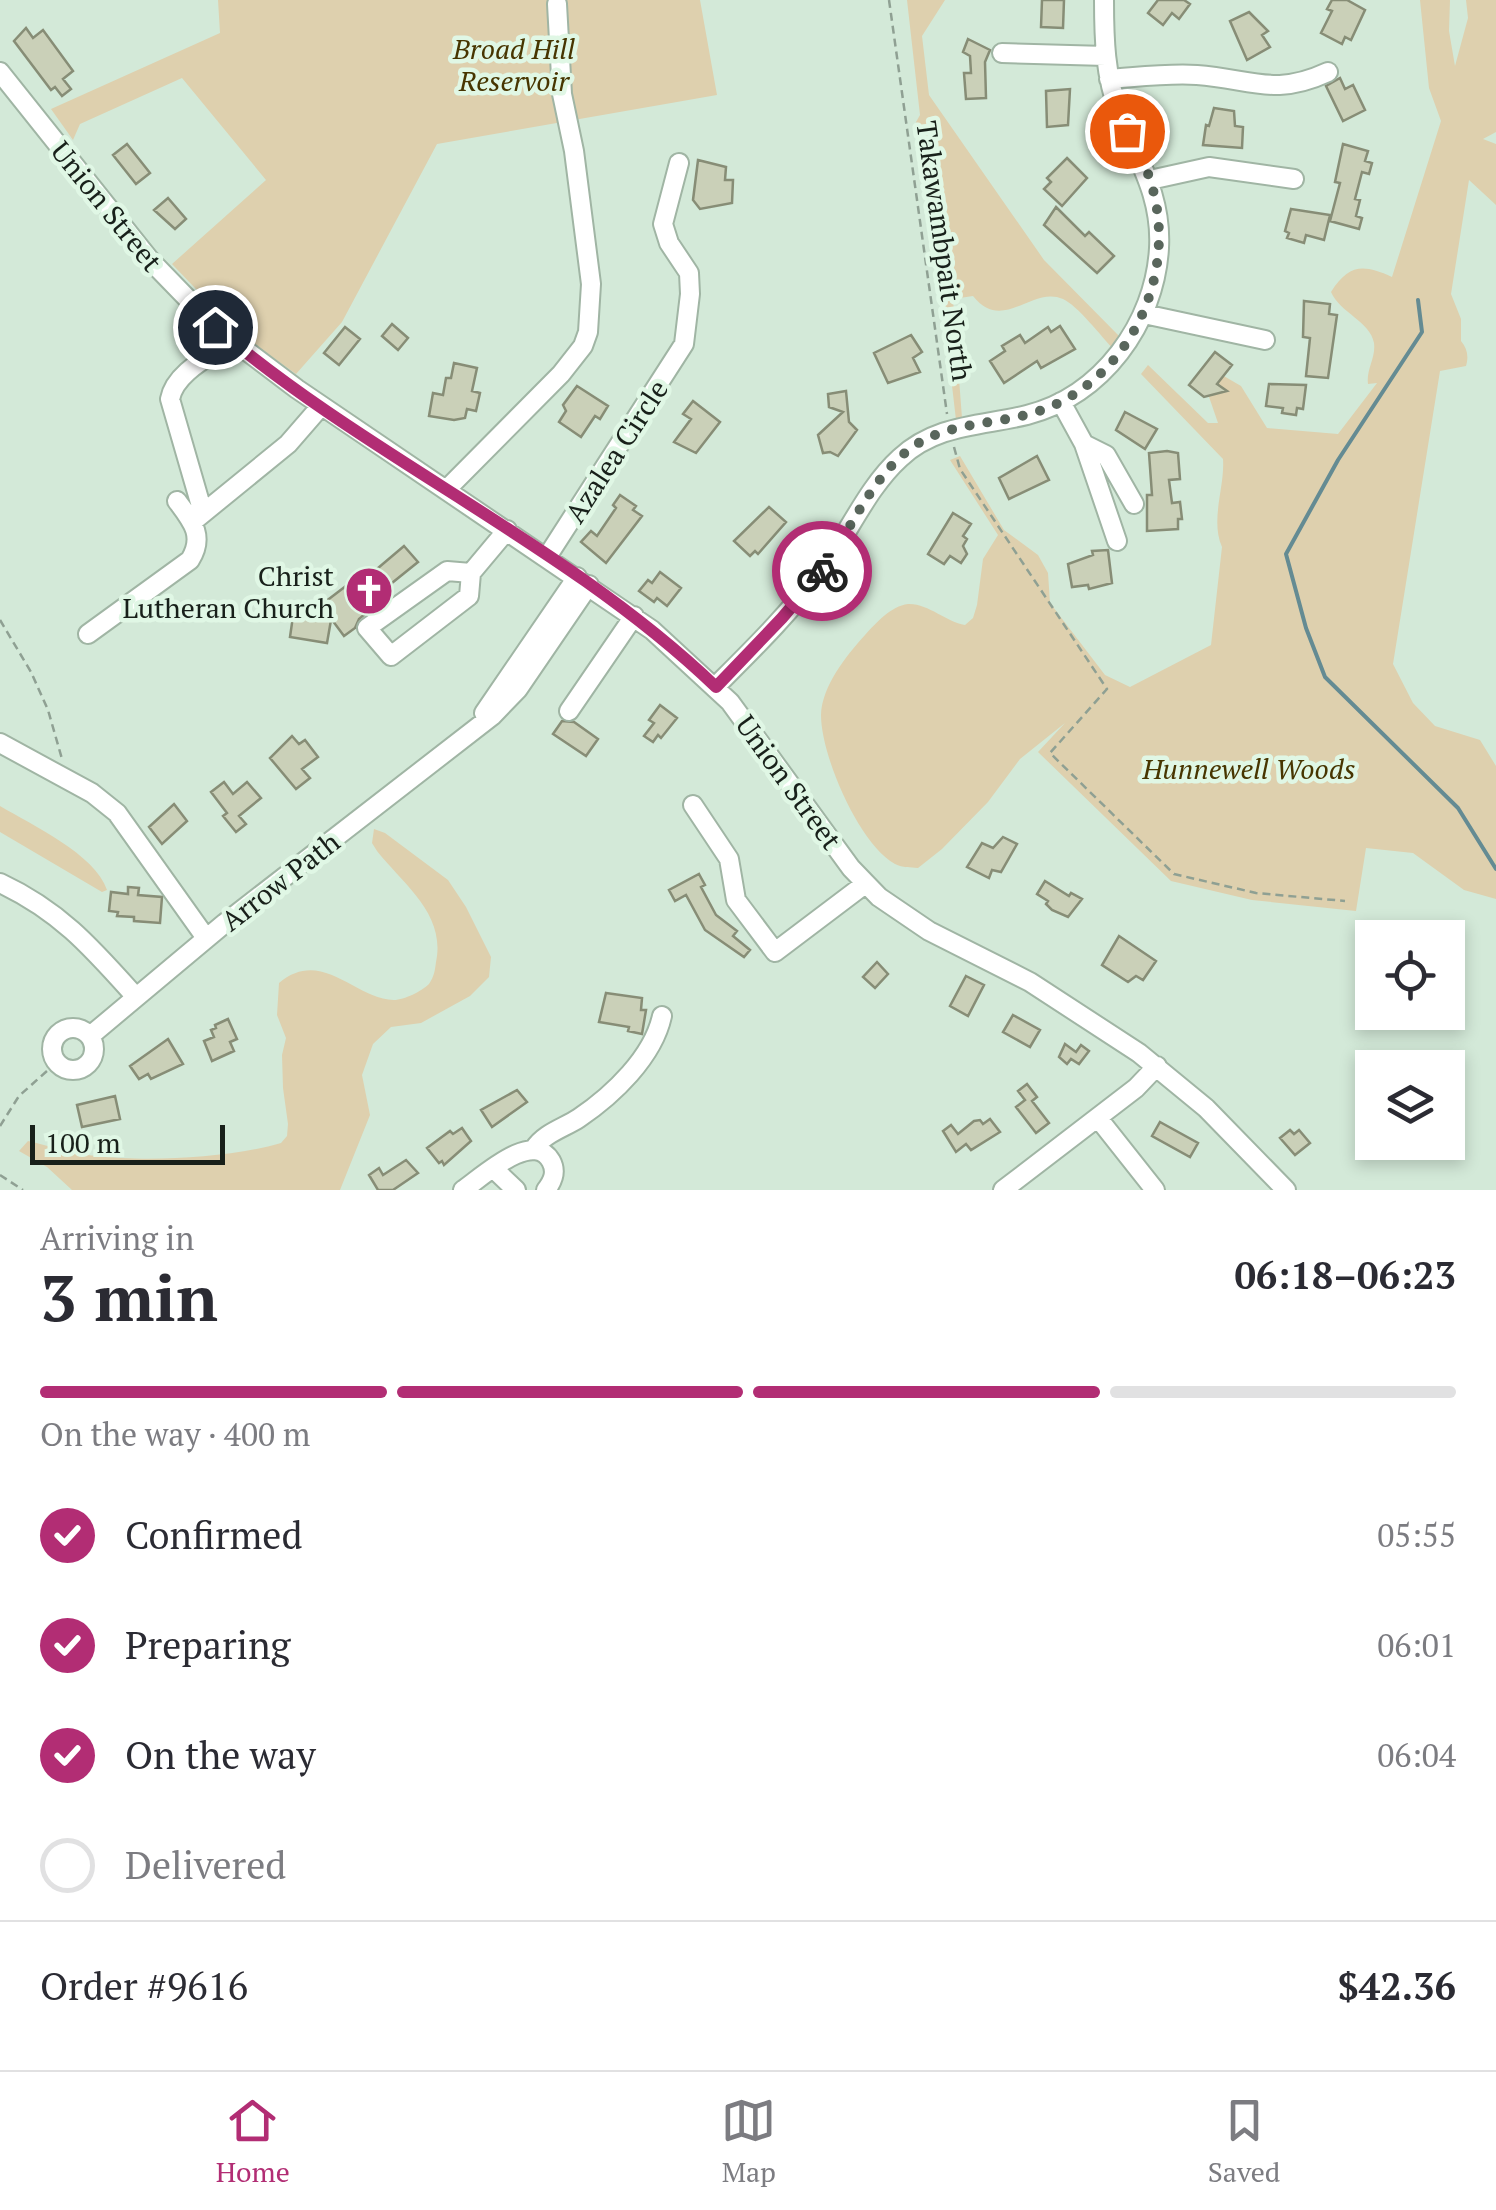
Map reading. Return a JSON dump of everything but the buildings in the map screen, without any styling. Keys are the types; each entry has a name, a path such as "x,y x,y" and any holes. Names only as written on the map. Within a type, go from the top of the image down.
{"street":[{"path":"716,687 809,586 890,468 911,448 949,430 1030,414 1061,402 1114,360 1144,314 1160,247 1158,214 1150,180 1120,113 1110,79 1104,0"},
{"path":"446,490 561,374 583,346 588,332 591,284 574,152 562,94 557,4"},
{"path":"1002,53 1106,56"},
{"name":"Union Street","path":"0,72 158,270 232,341 321,406 634,616 716,687 865,884 912,921 1030,982 1157,1066 1223,1124 1286,1190"},
{"path":"1110,79 1185,75 1285,86 1304,83 1328,72"},
{"name":"Azalea Circle","path":"546,556 684,344 689,273 669,243 663,224 679,163"},
{"path":"1150,180 1210,167 1294,179"},
{"path":"1144,314 1265,340"},
{"path":"88,634 190,560 198,539 198,517 170,399 182,376 232,341"},
{"path":"1061,402 1084,444 1117,541"},
{"path":"198,517 288,444 321,406"},
{"path":"1084,444 1106,455 1134,504"},
{"path":"177,501 198,517"},
{"path":"471,574 447,571 367,628 390,656 469,596 471,574 507,530"},
{"name":"Arrow Path","path":"90,1036 206,938 473,730 583,581"},
{"path":"569,711 634,616"},
{"path":"0,743 74,782 117,812 206,938"},
{"path":"693,805 729,860 736,900 775,952 865,884"},
{"path":"0,883 60,917 135,996"},
{"path":"462,1190 518,1152 534,1149 546,1136 589,1111 630,1072 656,1035 662,1016"},
{"path":"76,1028 90,1036 94,1048 88,1064 71,1070 57,1062 53,1046 60,1033 76,1028"},
{"path":"1002,1190 1145,1081 1157,1066"},
{"path":"1098,1118 1155,1190"},
{"path":"534,1149 548,1156 553,1164 553,1181 546,1190"},
{"path":"494,1169 516,1190"}],"path":[{"name":"Takawambpait North","path":"889,0 949,430 960,468 1108,689 1050,754 1174,874 1256,893 1345,901"},
{"path":"0,620 31,672 74,782"},
{"path":"0,1126 2,1117 19,1096 57,1062"},
{"path":"0,1175 23,1190"}],"green space":[{"name":"Broad Hill Reservoir","path":"218,0 700,0 717,95 437,144 342,322 296,374 237,332 172,264 266,180 182,78 80,124 73,140 51,109 220,33"},
{"path":"907,0 945,0 922,36 929,95 1044,260 1122,339 1114,350 1069,302 1051,296 995,311 973,296 953,299 962,418 956,420 924,144 916,122 920,115"},
{"name":"Hunnewell Woods","path":"1420,0 1450,0 1449,31 1455,66 1468,18 1466,0 1496,0 1496,132 1483,139 1496,144 1496,205 1469,180 1451,294 1461,319 1461,341 1467,362 1466,366 1440,371 1393,664 1413,703 1435,726 1480,740 1496,766 1496,899 1464,890 1413,853 1366,848 1356,911 1252,900 1171,881 1038,752 1065,723 1020,759 988,802 942,849 918,868 895,864 868,838 844,797 823,732 822,704 830,682 850,652 879,620 896,608 915,604 965,625 973,618 983,559 998,535 950,460 960,456 1004,530 1038,555 1048,573 1050,603 1105,675 1130,687 1211,645 1222,547 1217,526 1223,459 1141,374 1148,365 1208,423 1218,423 1207,391 1210,368 1241,386 1267,428 1338,434 1377,383 1368,384 1374,348 1371,335 1331,292 1344,276 1357,269 1392,277 1441,121 1429,88"},
{"path":"0,806 76,853 90,864 107,890 102,892 0,832"},
{"path":"374,829 448,880 491,957 489,977 470,996 421,1023 391,1027 373,1044 362,1075 370,1115 340,1190 72,1190 47,1167 19,1151 28,1141 88,1155 164,1158 238,1152 281,1143 287,1136 288,1124 282,1055 286,1038 277,1015 279,983 295,973 324,972 379,998 394,1000 422,989 434,973 435,929 420,901 372,843"}],"waterway":[{"path":"1418,300 1422,332 1338,460 1286,554 1306,628 1325,677 1458,808 1496,869"}],"way so far":[{"path":"822,571 881,478 911,448 949,430 1047,409 1102,372 1125,346 1144,314 1160,247 1155,196 1127,131"}],"place":[{"name":"Christ Lutheran Church","path":"369,591"}],"route":[{"path":"215,327 297,389 634,616 716,687 822,571"}]}
